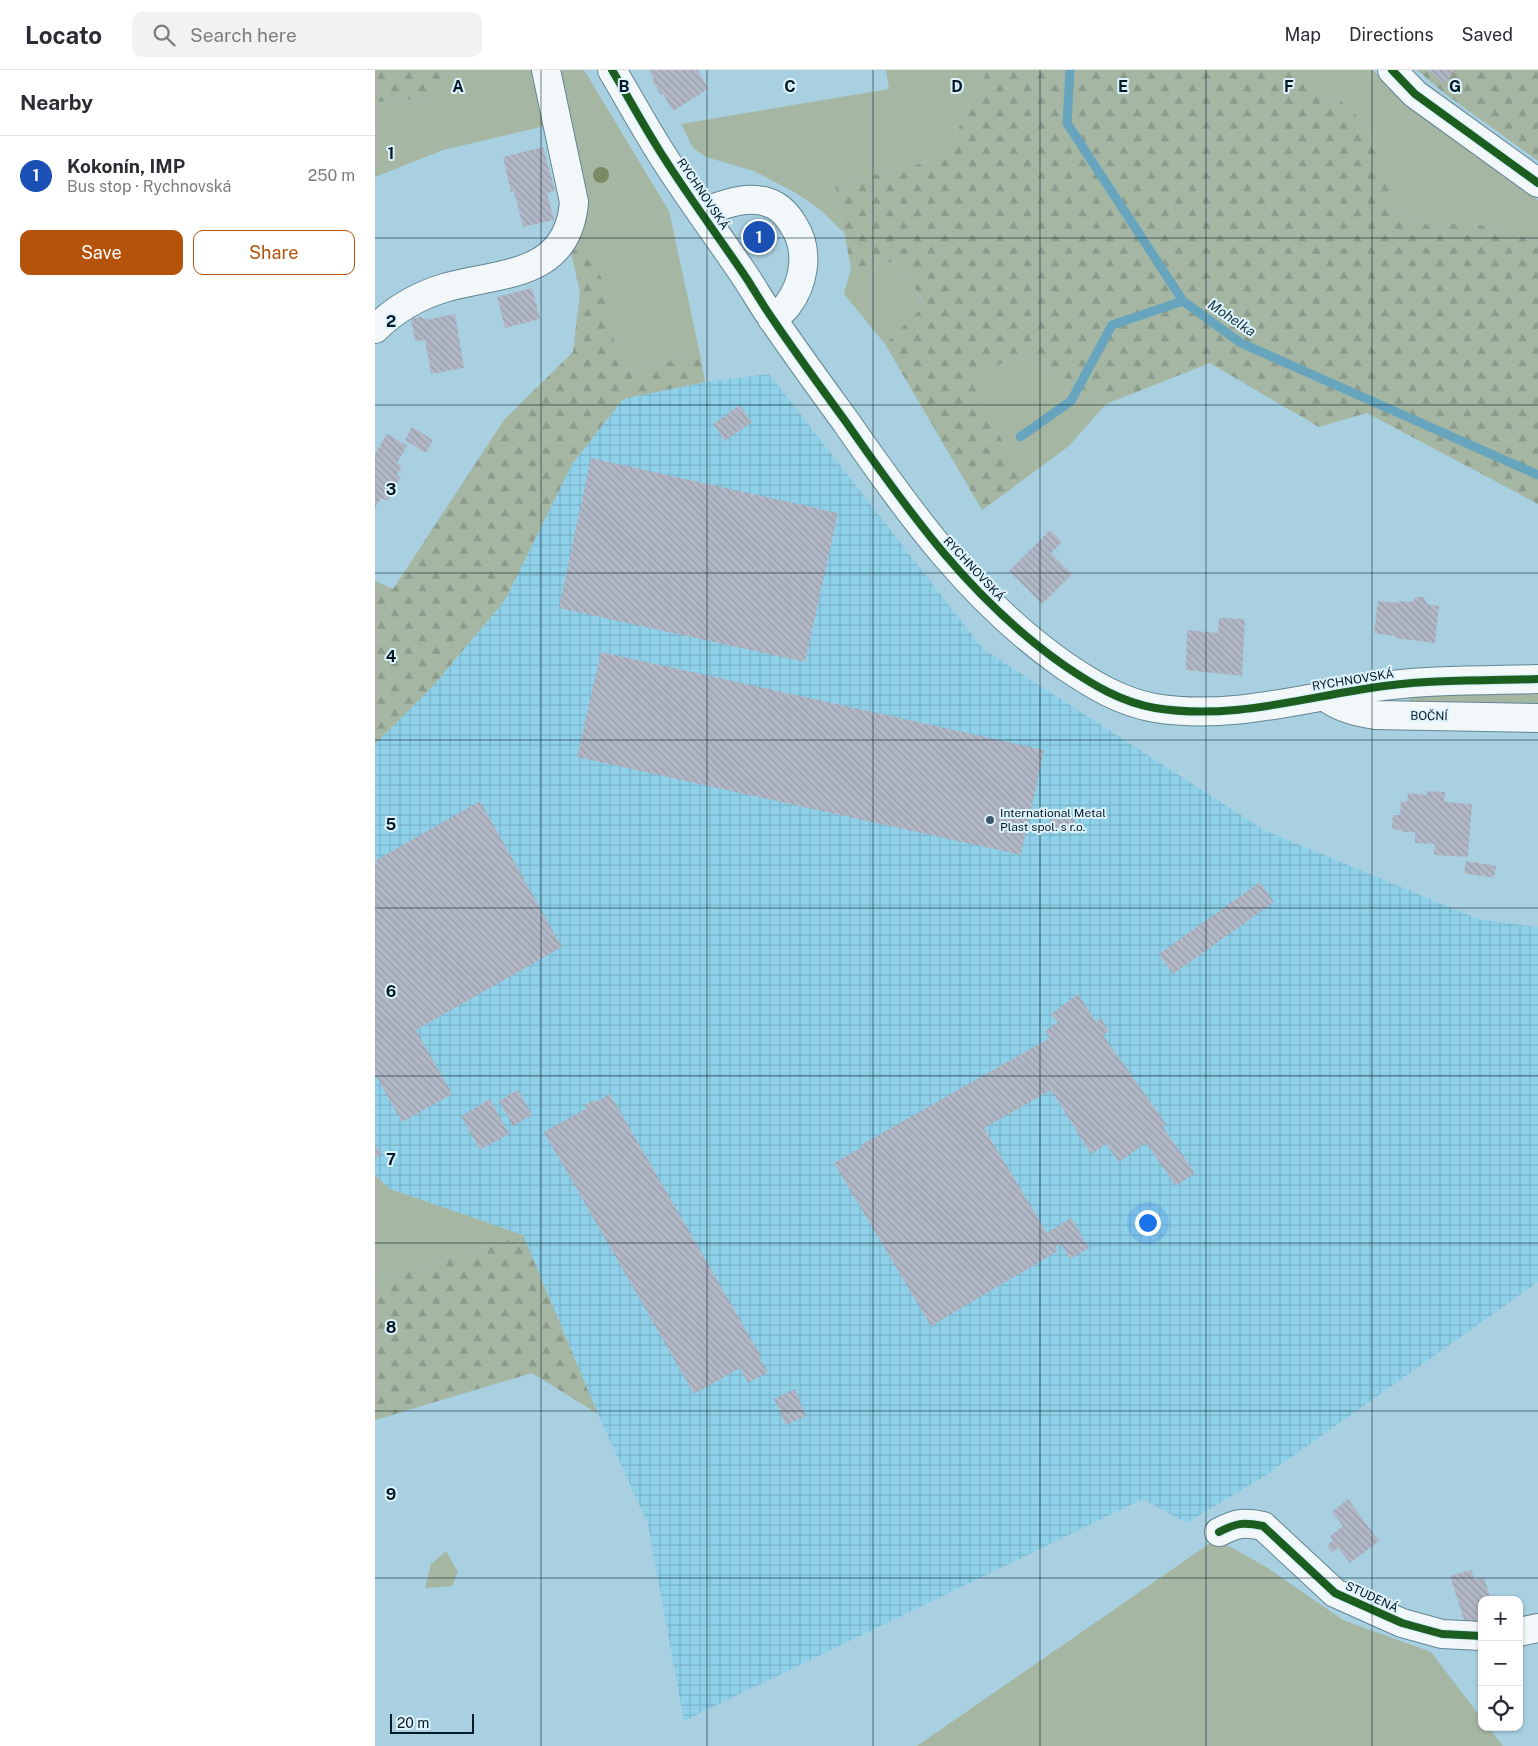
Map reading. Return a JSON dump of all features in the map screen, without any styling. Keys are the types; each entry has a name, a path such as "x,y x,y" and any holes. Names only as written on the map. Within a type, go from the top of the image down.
{"street":[{"path":"375,329 399,308 416,300 442,289 529,268 549,256 560,245 568,232 573,217 574,202 546,70"},
{"name":"RYCHNOVSKÁ","path":"612,70 656,146 772,319 904,505 945,555 994,608 1041,649 1084,679 1125,700 1150,707 1202,712 1247,710 1371,688 1418,682 1538,680"},
{"path":"1392,70 1415,94 1538,183"},
{"path":"702,214 717,206 748,200 776,206 789,218 798,232 803,248 804,262 802,275 796,292 786,307 772,319"},
{"name":"BOČNÍ","path":"1324,696 1336,705 1349,710 1375,715 1538,718"},
{"name":"STUDENÁ","path":"1219,1532 1237,1523 1263,1526 1335,1593 1403,1623 1442,1634 1478,1636"},
{"path":"1523,1631 1538,1628"}],"shaded area":[{"path":"769,374 983,649 1264,830 1478,919 1538,927 1538,1282 1266,1475 1187,1523 1143,1499 684,1721 648,1524 598,1414 523,1235 390,1189 375,1175 375,744 433,686 505,600 572,464 623,399 705,382"}],"green space":[{"path":"375,70 446,70 444,97 375,102"},
{"path":"446,70 584,70 669,211 700,354 620,371 602,279 570,248 545,126 443,150 375,177 375,102 444,97"},
{"path":"886,70 989,70 953,139 924,163 835,184 844,233 822,211 796,193 754,171 706,157 693,148 681,124 889,89"},
{"path":"989,70 1301,70 1308,83 1341,101 1366,124 1395,208 1431,227 1459,223 1499,227 1538,244 1538,504 1367,413 1319,427 1210,363 1106,404 1029,355 968,375 1023,480 982,510 885,344 925,305 897,261 851,268 835,184 924,163 953,139"},
{"path":"1301,70 1373,70 1400,97 1538,200 1538,244 1499,227 1459,223 1431,227 1395,208 1366,124 1341,101 1308,83"},
{"path":"1417,70 1538,70 1538,161 1444,93"},
{"path":"570,248 591,256 602,279 620,371 700,354 705,382 623,399 572,464 505,600 433,686 375,744 375,581 393,589 504,420 573,352 580,292"},
{"path":"897,261 925,306 885,344 844,294 851,268"},
{"path":"1029,355 1106,404 1069,446 1023,480 968,375"},
{"path":"1538,693 1538,704 1409,705 1410,695"},
{"path":"375,1175 390,1189 523,1235 375,1282"},
{"path":"523,1235 598,1414 532,1373 375,1420 375,1282"},
{"path":"1216,1539 1268,1568 1343,1620 1431,1652 1478,1714 1478,1731 1491,1731 1503,1746 917,1746"},
{"path":"446,1551 458,1572 452,1586 425,1588 431,1564"}],"building":[{"path":"649,70 698,70 708,89 673,111 652,80 654,79"},
{"path":"1428,70 1455,70 1444,84"},
{"path":"543,147 555,191 547,193 554,220 523,227 514,191 511,192 503,157"},
{"path":"532,288 540,319 505,328 497,297"},
{"path":"455,314 464,368 431,374 425,340 415,341 411,319 422,317 423,319 426,318 426,320"},
{"path":"740,405 752,422 725,441 713,424"},
{"path":"412,427 433,440 426,453 405,440"},
{"path":"387,434 407,446 397,463 402,466 397,475 401,478 391,491 393,492 388,501 381,498 375,508 375,454"},
{"path":"591,458 838,513 805,662 559,608"},
{"path":"1050,530 1062,542 1051,553 1072,574 1042,604 1009,571"},
{"path":"1416,597 1424,597 1427,604 1439,606 1435,643 1395,638 1395,636 1374,633 1378,601 1411,602"},
{"path":"1219,618 1245,619 1242,676 1186,670 1187,630 1218,633"},
{"path":"601,652 1044,750 1021,855 577,757"},
{"path":"1427,791 1445,792 1444,802 1472,804 1468,857 1434,855 1435,844 1415,843 1415,832 1404,832 1392,828 1393,815 1400,815 1401,801 1407,802 1408,793 1427,795"},
{"path":"480,801 562,947 416,1030 452,1094 402,1122 375,1074 375,861"},
{"path":"1053,814 1075,820 1071,833 1049,825"},
{"path":"1466,861 1496,866 1494,878 1464,873"},
{"path":"1260,882 1274,902 1173,974 1159,954"},
{"path":"1078,994 1096,1022 1101,1018 1109,1031 1103,1035 1166,1124 1163,1127 1195,1173 1176,1186 1146,1143 1119,1162 1106,1144 1091,1154 1051,1090 984,1128 1047,1233 1071,1218 1089,1248 1070,1259 1061,1244 1055,1247 1058,1251 931,1326 834,1163 862,1147 861,1145 1050,1038 1045,1031 1058,1022 1051,1014"},
{"path":"518,1090 532,1115 513,1126 499,1101"},
{"path":"610,1094 761,1356 759,1357 768,1372 748,1383 740,1368 694,1394 544,1132 587,1108 585,1105 595,1100 596,1102"},
{"path":"490,1099 509,1134 480,1150 461,1116"},
{"path":"375,1145 382,1153 375,1159"},
{"path":"795,1389 806,1416 786,1425 774,1399"},
{"path":"1348,1499 1379,1541 1350,1563 1338,1548 1332,1552 1327,1545 1333,1541 1330,1536 1343,1526 1332,1512"},
{"path":"1471,1570 1475,1580 1484,1577 1490,1596 1478,1596 1478,1623 1466,1626 1450,1576"}],"waterway":[{"name":"Mohelka","path":"1070,70 1067,123 1183,301 1241,343 1538,475"},
{"path":"1020,437 1071,401 1112,325 1183,301"}],"cycle path":[{"path":"612,70 645,127 689,196 747,279 770,316 894,490 945,554 972,584 1032,641 1065,666 1097,686 1131,702 1155,708 1182,711 1236,710 1263,707 1391,685 1538,679"},
{"path":"1392,70 1415,94 1538,183"},
{"path":"1219,1532 1240,1524 1263,1526 1335,1593 1402,1623 1442,1634 1478,1636"}],"place":[{"name":"Kokonín, IMP","path":"759,237"},
{"name":"International Metal Plast spol. s r.o.","path":"990,820"}]}
